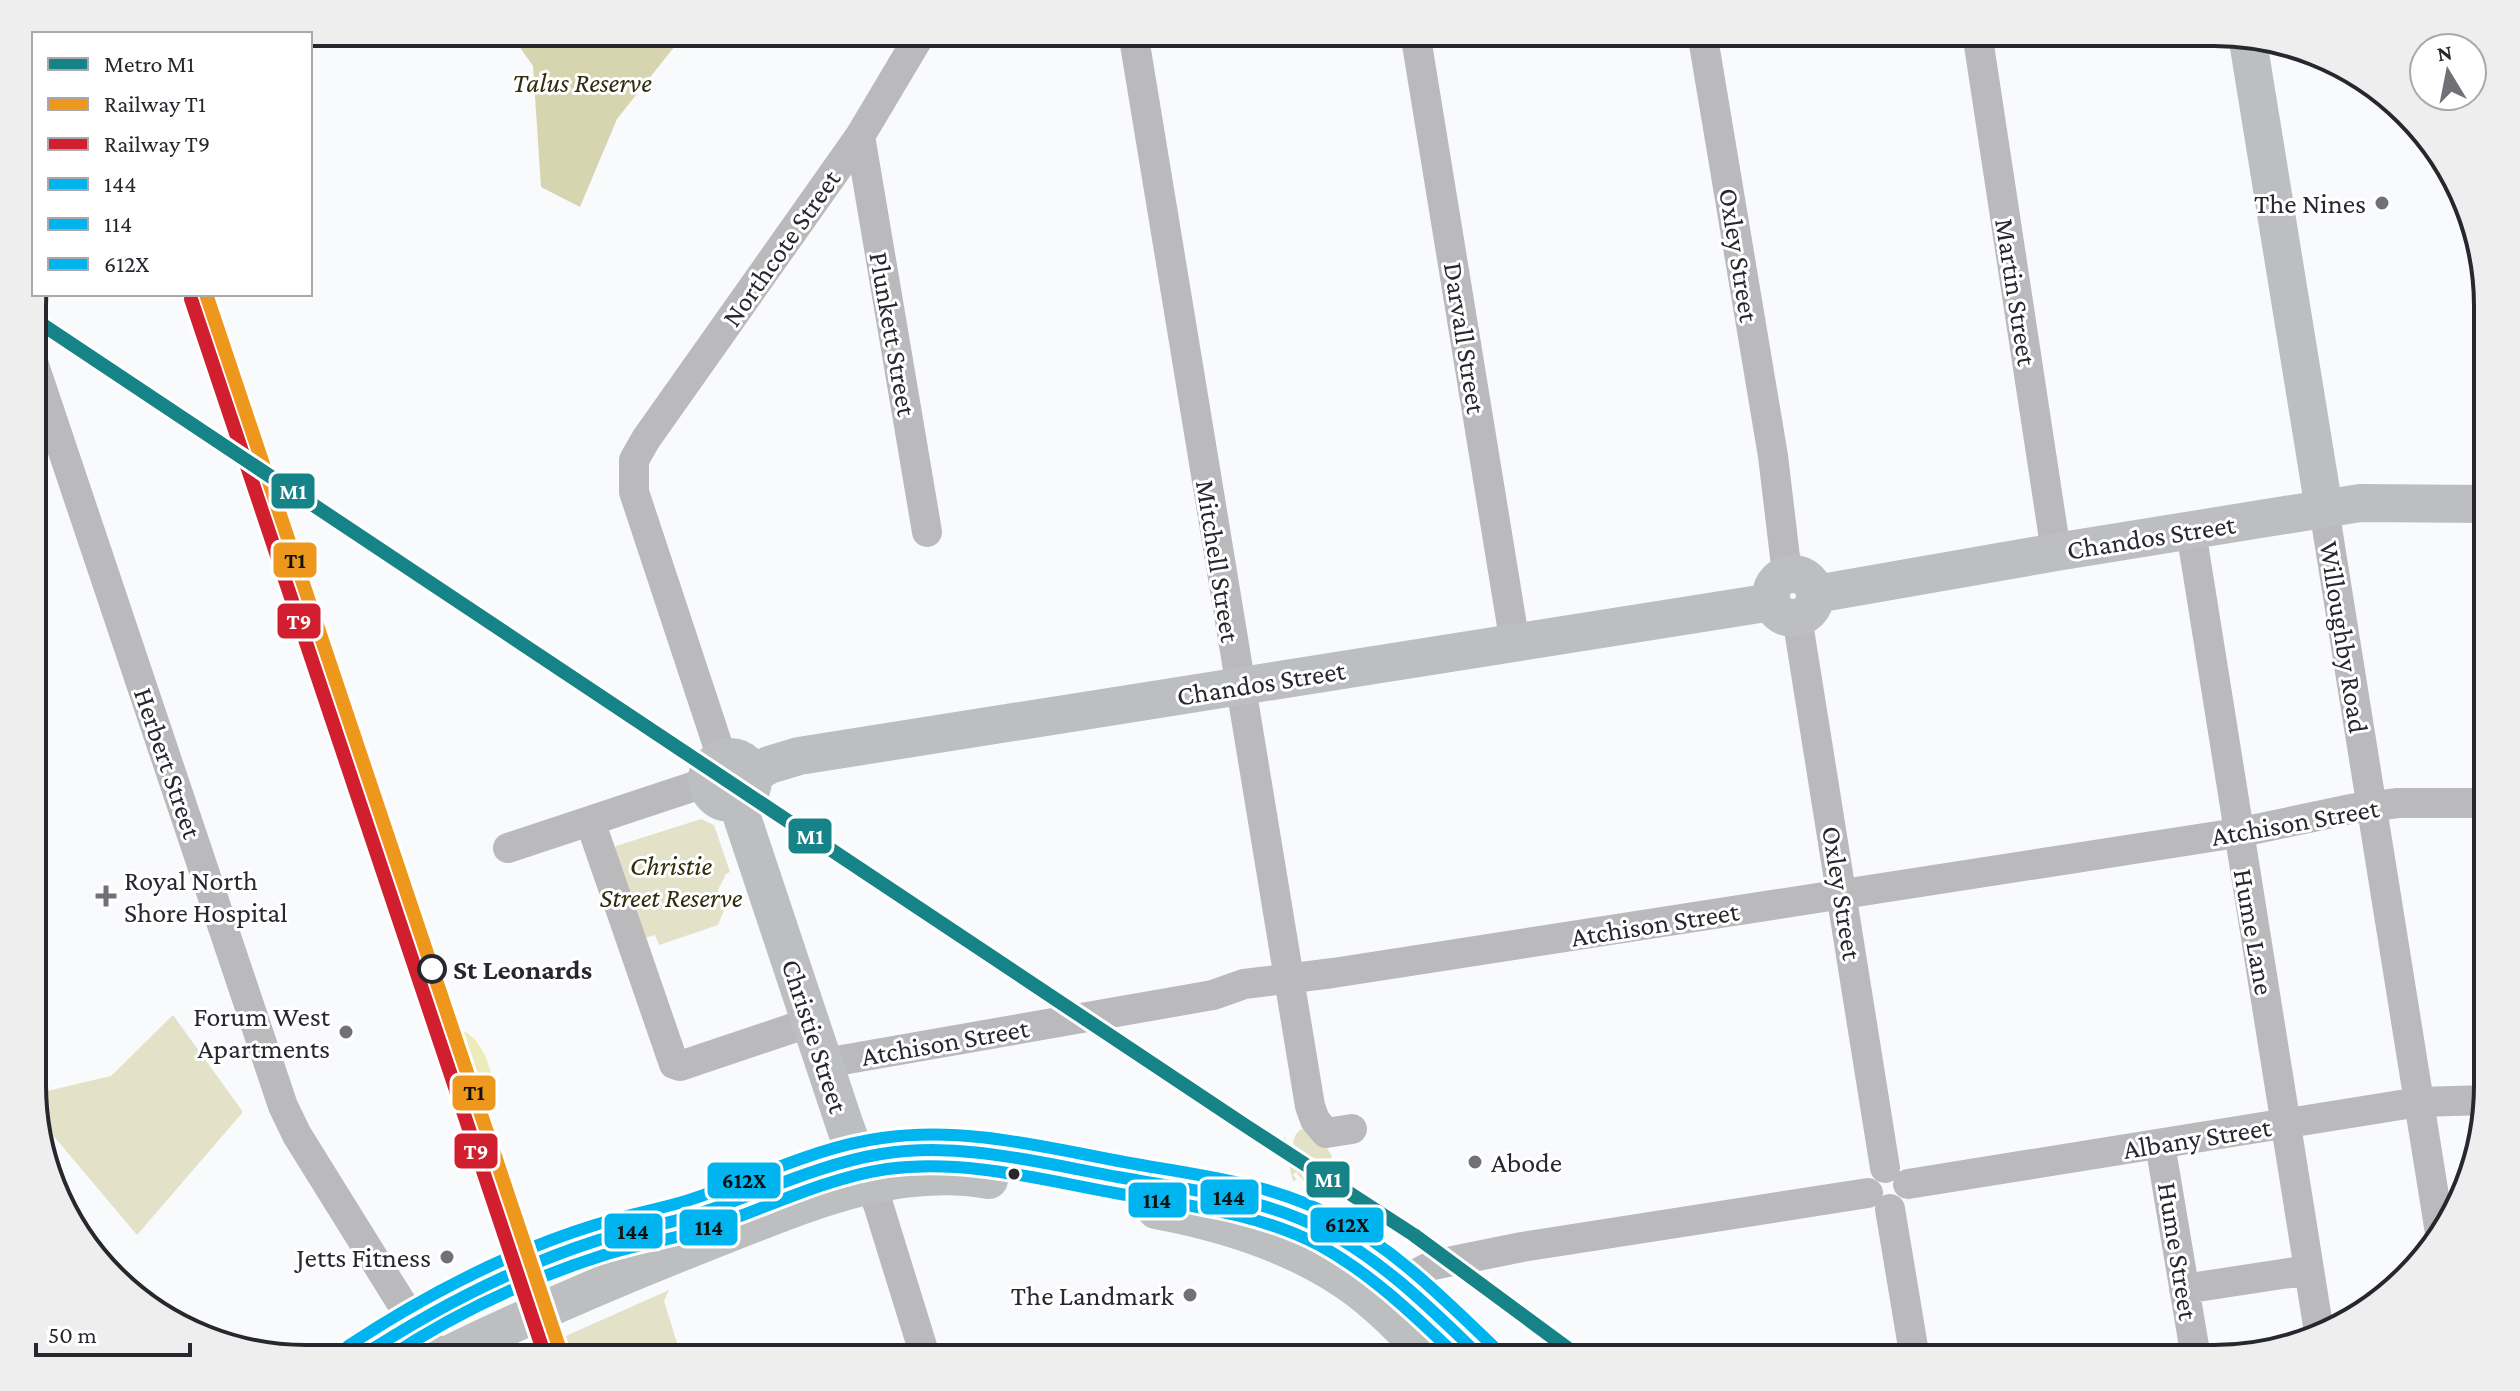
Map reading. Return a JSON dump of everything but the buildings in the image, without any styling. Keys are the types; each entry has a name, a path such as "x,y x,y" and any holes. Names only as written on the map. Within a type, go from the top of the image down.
{"main road":[{"name":"Willoughby Road","path":"2249,48 2324,509"},
{"name":"Chandos Street","path":"730,779 799,756 1515,644 2360,503 2473,504"},
{"name":"Christie Street","path":"730,779 862,1172"},
{"path":"471,1345 625,1274 833,1194 862,1172 917,1150 965,1150 1214,1194 1255,1205 1323,1229 1402,1280 1468,1344"},
{"path":"378,1345 415,1321 473,1292 588,1244 685,1218 823,1168 902,1178 963,1176 1190,1216 1242,1231 1299,1255 1340,1277 1369,1299 1417,1344"}],"street":[{"name":"Darvall Street","path":"1417,46 1515,644"},
{"name":"Oxley Street","path":"1704,46 1773,456 1913,1344"},
{"name":"Martin Street","path":"1979,46 2056,552"},
{"name":"Northcote Street","path":"634,460 655,425 860,136 913,47"},
{"name":"Mitchell Street","path":"1135,47 1310,1106 1315,1120 1339,1131"},
{"name":"Plunkett Street","path":"860,136 927,532"},
{"name":"Herbert Street","path":"46,401 283,1106 297,1135 431,1345"},
{"name":"Christie Street","path":"634,460 634,492 730,779"},
{"name":"Willoughby Road","path":"2324,509 2437,1217"},
{"name":"Hume Lane","path":"2191,531 2318,1323"},
{"name":"Chandos Street","path":"508,848 730,779"},
{"name":"Atchison Street","path":"825,1063 1213,995 1244,984 1333,973 2237,833 2371,806 2473,803"},
{"path":"590,821 674,1064 680,1066 811,1022"},
{"name":"Albany Street","path":"1369,1299 1433,1265 1522,1247 2419,1102 2473,1100"},
{"name":"Hume Street","path":"2160,1144 2194,1344"},
{"name":"Christie Street","path":"862,1172 878,1204 922,1345"},
{"path":"2184,1289 2309,1270"}],"green space":[{"name":"Talus Reserve","path":"520,47 674,47 617,119 580,207 541,187 533,66"},
{"name":"Christie Street Reserve","path":"701,819 714,825 730,872 718,890 724,910 718,925 659,945 655,935 641,939 612,854 616,846"},
{"path":"173,1015 243,1112 137,1235 51,1133 48,1119 46,1091 111,1076"},
{"path":"1301,1129 1323,1143 1332,1156 1329,1164 1305,1167 1293,1142"},
{"path":"1285,1137 1288,1151 1303,1177 1331,1173 1330,1168 1338,1167 1340,1178 1335,1187 1322,1181 1317,1182 1312,1191 1296,1172 1293,1175 1297,1180 1293,1181"},
{"path":"669,1290 664,1301 678,1345 546,1345"}],"shaded area":[{"path":"458,1030 476,1041 488,1065 493,1091 486,1111 468,1102 458,1082 452,1038"}],"metro line":[{"name":"M1","path":"46,327 1414,1235 1562,1344"}],"rail line":[{"name":"T1","path":"207,296 558,1345"},
{"name":"T9","path":"191,299 541,1345"}],"transit line":[{"name":"612X","path":"350,1345 467,1277 530,1248 606,1221 686,1201 832,1149 857,1142 913,1135 1003,1140 1205,1176 1284,1195 1334,1217 1399,1260 1491,1344"},
{"name":"144","path":"380,1345 474,1291 567,1251 688,1217 808,1173 856,1159 941,1150 1000,1155 1198,1191 1251,1202 1302,1219 1348,1244 1389,1273 1468,1344"},
{"name":"114","path":"408,1345 464,1313 576,1265 692,1233 837,1180 887,1169 916,1167 1001,1172 1193,1206 1270,1225 1319,1245 1338,1257 1375,1283 1444,1344"}],"place":[{"name":"The Nines","path":"2382,203"},
{"name":"Royal North Shore Hospital","path":"106,896"},
{"name":"St Leonards","path":"432,969"},
{"name":"Forum West Apartments","path":"346,1032"},
{"name":"Abode","path":"1475,1162"},
{"name":"Jetts Fitness","path":"447,1257"},
{"name":"The Landmark","path":"1190,1295"}]}
